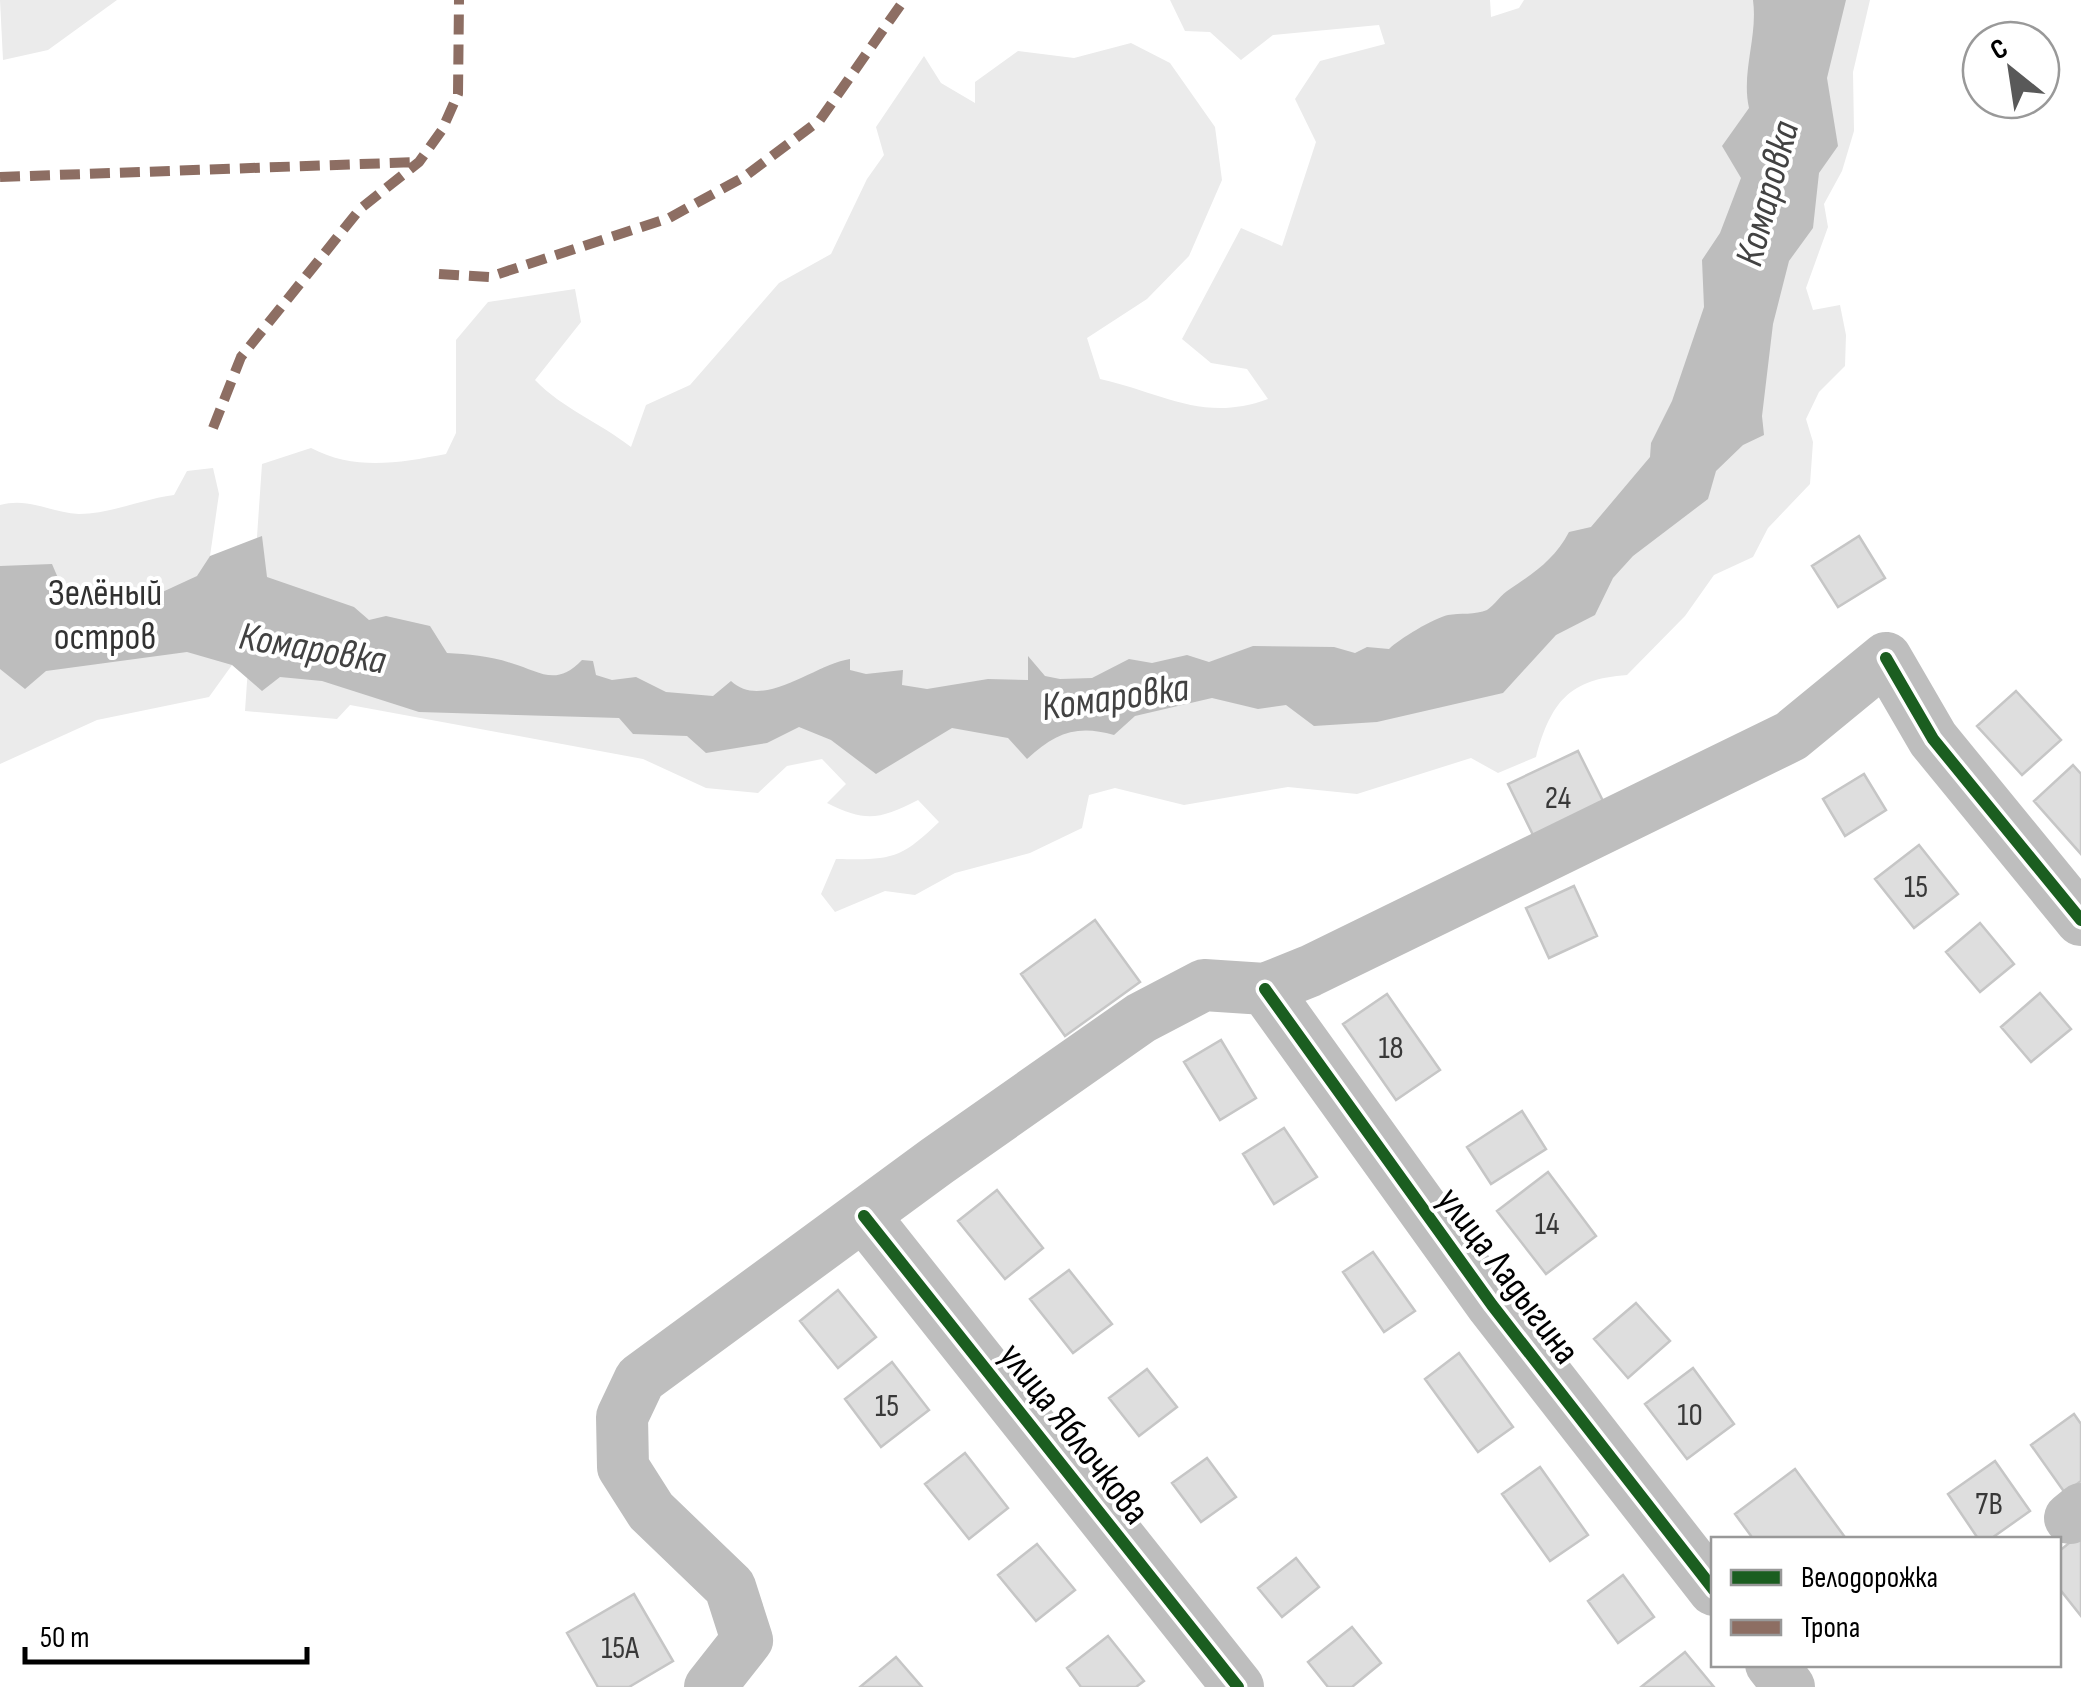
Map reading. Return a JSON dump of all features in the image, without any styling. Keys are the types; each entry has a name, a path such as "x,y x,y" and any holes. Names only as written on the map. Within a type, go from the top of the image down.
{"street":[{"path":"710,1687 747,1640 730,1588 651,1511 623,1468 622,1417 640,1379 1142,1018 1204,985 1265,989 1791,736 1886,658 1932,739 2081,920"},
{"name":"улица Ладыгина","path":"1265,989 1492,1305 1711,1586"},
{"name":"улица Яблочкова","path":"864,1216 1238,1687"}],"green space":[{"path":"0,0 117,0 48,50 3,60"},
{"path":"1170,0 1490,0 1491,17 1519,8 1524,0 1870,0 1853,72 1854,131 1842,171 1824,204 1828,227 1806,288 1813,310 1840,305 1846,335 1845,366 1819,392 1806,419 1813,442 1810,484 1768,528 1753,557 1714,575 1685,616 1627,675 1590,682 1565,697 1548,722 1536,757 1498,773 1471,758 1357,794 1288,787 1184,805 1115,788 1089,795 1082,828 1030,853 955,873 915,895 885,891 835,912 821,894 836,859 893,855 914,844 939,822 918,800 873,816 853,814 827,803 846,784 822,759 787,766 758,793 706,788 643,759 350,705 337,719 245,711 262,464 311,448 361,462 394,462 446,454 456,433 456,340 488,302 575,289 581,322 535,380 631,447 646,405 690,385 779,283 831,254 867,179 884,155 876,127 924,56 941,83 975,103 975,82 1018,51 1074,58 1131,43 1170,63 1215,127 1222,180 1189,256 1147,299 1087,338 1100,379 1203,407 1245,406 1268,399 1247,369 1211,363 1182,339 1241,228 1282,246 1316,142 1295,99 1320,61 1385,44 1379,25 1273,35 1241,60 1210,32 1185,31"},
{"name":"Зелёный остров","path":"213,468 219,494 210,556 232,665 209,697 97,720 0,764 0,505 31,504 79,514 103,512 174,495 187,471"}],"water":[{"name":"Комаровка","path":"1753,0 1846,0 1827,78 1838,146 1819,173 1813,228 1789,261 1773,324 1762,416 1764,435 1743,445 1716,471 1708,499 1633,556 1613,578 1595,615 1556,635 1503,693 1377,722 1314,726 1286,705 1258,709 1212,698 1135,716 1114,735 1089,730 1067,733 1027,759 1008,738 952,728 876,774 831,740 799,727 767,743 706,753 687,736 633,734 619,718 419,712 322,681 280,677 262,691 232,665 187,652 46,671 25,689 0,669 0,566 52,564 58,578 73,592 145,600 197,576 210,556 262,536 267,577 354,607 369,620 386,616 430,626 447,653 495,659 548,675 564,673 582,660 593,661 596,675 612,680 636,677 666,692 713,696 731,681 744,689 773,689 850,659 850,670 866,674 903,670 902,685 927,689 988,679 1028,680 1028,656 1045,676 1060,679 1092,678 1129,659 1152,663 1187,655 1209,662 1253,646 1334,647 1355,653 1367,647 1389,649 1442,617 1490,608 1551,558 1569,532 1591,527 1650,457 1651,443 1672,401 1704,307 1702,260 1720,233 1741,178 1722,146 1749,108"}],"building":[{"path":"1859,536 1885,578 1838,607 1812,566"},
{"path":"2016,691 2061,740 2022,775 1977,726"},
{"path":"1578,751 1607,809 1537,843 1508,784"},
{"path":"2073,765 2081,774 2081,854 2034,801"},
{"path":"1864,774 1886,810 1845,836 1823,799"},
{"path":"1919,845 1958,894 1914,928 1875,879"},
{"path":"1574,886 1597,936 1549,958 1526,908"},
{"path":"1095,920 1140,982 1065,1036 1021,974"},
{"path":"1980,923 2014,964 1980,992 1946,952"},
{"path":"2040,993 2071,1029 2031,1062 2001,1027"},
{"path":"1387,994 1440,1070 1396,1100 1343,1024"},
{"path":"1221,1040 1256,1098 1220,1120 1184,1062"},
{"path":"1522,1111 1546,1149 1491,1184 1467,1147"},
{"path":"1284,1128 1317,1177 1274,1204 1243,1154"},
{"path":"1548,1172 1596,1236 1546,1274 1497,1211"},
{"path":"997,1190 1043,1248 1005,1279 958,1221"},
{"path":"1373,1252 1415,1311 1384,1332 1343,1272"},
{"path":"1069,1270 1112,1324 1073,1353 1030,1299"},
{"path":"838,1290 876,1337 838,1368 800,1321"},
{"path":"1636,1303 1670,1341 1628,1378 1594,1339"},
{"path":"1459,1353 1513,1427 1478,1452 1425,1379"},
{"path":"892,1362 929,1410 881,1447 845,1399"},
{"path":"1693,1368 1734,1424 1687,1459 1645,1404"},
{"path":"1147,1369 1177,1407 1139,1436 1109,1398"},
{"path":"2074,1414 2081,1424 2081,1481 2065,1493 2031,1445"},
{"path":"965,1453 1008,1508 969,1539 925,1484"},
{"path":"1207,1458 1236,1497 1201,1522 1172,1483"},
{"path":"1995,1461 2030,1511 1993,1537 1977,1537 1948,1494"},
{"path":"1540,1467 1588,1535 1550,1561 1502,1494"},
{"path":"1795,1469 1845,1537 1752,1537 1735,1514"},
{"path":"2079,1535 2081,1616 2061,1591 2061,1550"},
{"path":"1037,1544 1075,1590 1036,1621 998,1575"},
{"path":"1296,1558 1319,1587 1282,1617 1258,1588"},
{"path":"1623,1575 1654,1617 1618,1643 1588,1601"},
{"path":"634,1594 673,1661 629,1687 598,1687 567,1633"},
{"path":"1352,1627 1381,1663 1352,1687 1328,1687 1308,1662"},
{"path":"1108,1636 1144,1681 1136,1687 1081,1687 1067,1668"},
{"path":"1685,1652 1714,1687 1641,1687"},
{"path":"896,1657 922,1687 860,1687"}],"marked path":[{"path":"213,428 241,357 360,209 419,162 442,130 458,94 459,0"},
{"path":"439,274 489,277 669,218 744,177 820,120 904,0"},
{"path":"0,177 419,162"}],"cycle path":[{"path":"1886,658 1933,739 2081,920"},
{"path":"1265,989 1492,1305 1711,1586"},
{"path":"864,1216 1238,1687"}]}
